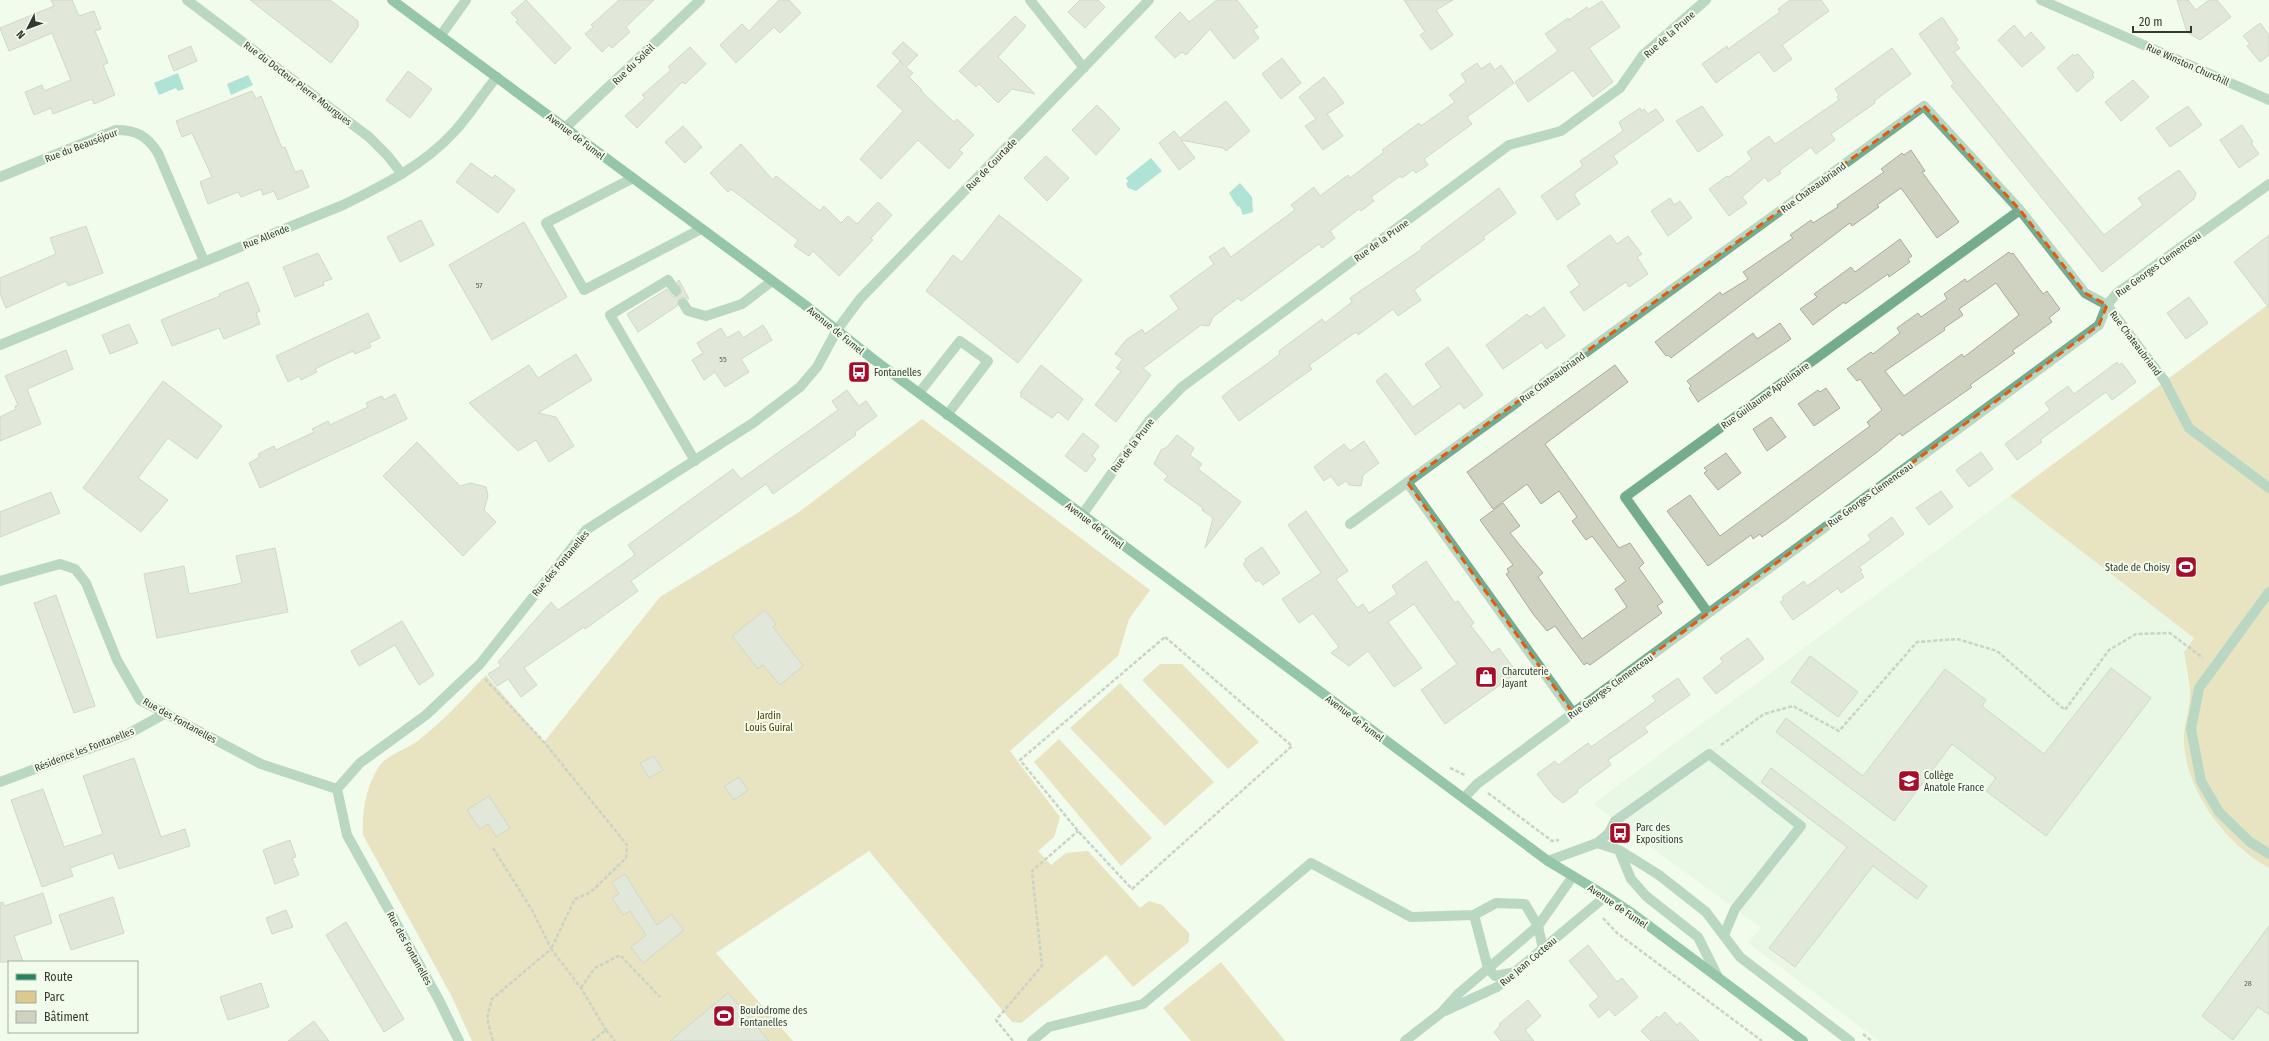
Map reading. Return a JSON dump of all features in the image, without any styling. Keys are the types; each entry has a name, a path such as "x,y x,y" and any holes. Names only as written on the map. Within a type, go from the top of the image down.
{"main road":[{"name":"Avenue de Fumel","path":"396,1 772,281 947,415 1464,798 1548,862 1606,896 1717,975 1803,1041"}],"street":[{"name":"Rue du Docteur Pierre Mourgues","path":"187,0 369,137 387,154 402,174"},
{"path":"441,35 466,0"},
{"name":"Rue du Soleil","path":"565,128 700,0"},
{"path":"1030,0 1084,68"},
{"name":"Rue de Courtade","path":"837,330 860,299 1149,0"},
{"name":"Rue de la Prune","path":"1082,515 1149,421 1182,387 1509,145 1561,131 1620,88 1643,55 1706,0"},
{"name":"Rue Winston Churchill","path":"2041,0 2269,100"},
{"name":"Rue Allende","path":"0,345 343,205 402,174 434,151 455,132 497,77"},
{"name":"Rue Chateaubriand","path":"1350,524 1924,106 2020,210 2085,293 2107,305 2164,380 2189,428 2269,488"},
{"name":"Rue du Beauséjour","path":"0,177 116,130 130,130 140,134 150,141 158,153 204,261"},
{"path":"633,178 546,223 584,290 701,229"},
{"name":"Rue Georges Clemenceau","path":"1464,798 1477,784 2099,325 2107,305 2117,293 2269,184"},
{"name":"Rue Guillaume Apollinaire","path":"1708,613 1625,497 2020,210"},
{"path":"676,291 668,280 610,315 695,461"},
{"path":"683,303 688,311 706,316 742,304 772,281"},
{"name":"Rue des Fontanelles","path":"337,789 360,763 426,715 480,664 586,530 753,423 800,387 817,367 837,330"},
{"path":"919,393 960,341 988,361 947,415"},
{"path":"1407,482 1573,713"},
{"name":"Rue des Fontanelles","path":"0,581 60,564 75,569 86,583 116,660 140,700 261,764 337,789"},
{"path":"2269,592 2199,688 2192,728 2201,781 2218,812 2250,842 2269,854"},
{"name":"Résidence les Fontanelles","path":"0,782 126,735 166,713"},
{"path":"1548,862 1597,843 1609,833 1615,821 1709,754 1801,826 1735,909 1724,936"},
{"name":"Rue des Fontanelles","path":"337,789 347,834 439,1000 459,1041"},
{"path":"1597,843 1619,850 1659,875 1706,912 1740,956 1850,1041"},
{"path":"1619,850 1631,879 1646,896 1698,937 1717,975"},
{"path":"1032,1041 1049,1027 1143,1004 1311,863 1411,916 1474,915 1496,903 1525,904 1538,926 1543,949"},
{"name":"Rue Jean Cocteau","path":"1405,1041 1441,1013 1458,994 1538,926 1573,876"},
{"name":"Rue Jean Cocteau","path":"1441,1013 1497,987 1606,896"},
{"path":"1474,915 1488,968 1495,976 1516,972"}],"path":[{"path":"1709,754 1764,714 1793,706 1839,731 1917,642 1957,639 1996,652 2065,710 2110,650 2136,634 2170,634 2188,646 2213,667"},
{"path":"1165,637 1292,746 1132,889 1078,830 1020,760 1165,637"},
{"path":"480,664 483,677 544,742 627,845 626,858 591,892 574,899 551,949 492,999 487,1018 492,1041"},
{"path":"1013,1041 996,1020 1042,966 1032,871 1078,830"},
{"path":"1543,834 1552,841"},
{"path":"493,848 532,910 551,949 581,988 606,1030 615,1041"},
{"path":"1592,907 1617,933 1762,1041"},
{"path":"581,988 595,968 620,955 660,996"},
{"path":"592,1041 606,1030"}],"highlighted area":[{"path":"1924,106 2020,210 2085,293 2107,305 2099,325 1573,713 1407,482"}],"shaded area":[{"name":"Collège Anatole France","path":"2010,496 2194,638 2184,652 2190,697 2184,742 2187,761 2257,861 2269,868 2269,1041 1879,1041 1748,943 1761,928 1593,804"}],"green space":[{"name":"Stade de Choisy","path":"2269,304 2269,868 2238,846 2224,831 2201,798 2192,780 2184,742 2184,731 2190,697 2189,680 2184,652 2194,638 2010,496"},
{"name":"Jardin Louis Guiral","path":"922,419 1150,590 1129,619 1118,656 1010,751 1060,817 1054,837 1038,851 1051,865 1066,853 1088,851 1140,908 1149,901 1162,905 1189,933 1189,942 1133,987 1106,955 1021,1023 1012,1022 869,851 716,953 793,1041 472,1041 451,995 363,835 363,817 366,798 371,781 380,765 387,758 418,741 453,709 486,675 544,742 660,597 799,512"},
{"path":"1160,664 1182,664 1259,742 1228,769 1142,680"},
{"path":"1120,683 1214,782 1165,826 1070,728"},
{"path":"1059,739 1152,838 1121,866 1034,762"},
{"path":"1221,962 1285,1041 1191,1041 1163,1008"}],"water":[{"path":"178,73 184,89 178,91 176,88 159,95 154,83"},
{"path":"248,75 253,85 231,95 227,84"},
{"path":"1151,158 1162,171 1136,191 1128,188 1126,184 1128,181 1126,178"},
{"path":"1240,183 1252,197 1253,212 1243,215 1240,207 1237,206 1229,193"}],"building":[{"path":"51,0 72,0 79,16 94,11 101,29 95,31 108,63 103,65 115,95 94,104 92,99 53,114 51,108 34,115 25,92 42,85 44,91 71,80 52,33 9,51 0,28 54,6"},
{"path":"250,0 330,0 358,21 358,27 331,63"},
{"path":"526,0 571,48 555,64 516,22 518,20 511,13"},
{"path":"619,0 654,0 626,27 630,32 612,48 609,45 602,52 585,34 593,27 591,25"},
{"path":"779,0 789,0 801,13 780,33 774,27 736,63 720,45 742,24 749,31"},
{"path":"1080,0 1098,0 1105,7 1085,28 1068,12"},
{"path":"1217,0 1237,0 1258,27 1253,30 1259,38 1234,59 1210,29 1186,55 1182,52 1175,58 1155,37 1180,12 1189,22"},
{"path":"1404,0 1453,0 1436,10 1453,35 1431,50 1420,35 1425,32"},
{"path":"1790,0 1821,0 1829,11 1782,45 1792,59 1774,72 1759,52 1716,83 1702,64 1727,46 1728,49 1780,12 1778,9"},
{"path":"2177,0 2188,0 2196,10 2209,0 2217,0 2231,17 2200,40 2187,32"},
{"path":"1602,1 1620,27 1589,48 1613,82 1593,97 1573,70 1528,102 1515,82 1558,51 1545,34 1568,18 1569,20 1587,7 1588,10"},
{"path":"1015,16 1026,26 998,57 1035,94 1012,89 998,103 979,84 976,87 959,71"},
{"path":"1942,17 1958,40 1955,42 1960,48 1954,52 2104,235 2143,205 2138,198 2179,170 2196,193 2194,199 2102,272 1951,86 1954,83 1919,34"},
{"path":"2260,23 2269,35 2269,55 2260,62 2247,46 2250,44 2243,36"},
{"path":"2014,25 2025,38 2031,32 2045,48 2022,67 1998,40"},
{"path":"903,42 918,55 906,67 913,73 909,77 922,90 921,91 954,122 957,119 974,135 959,150 963,153 949,169 918,140 881,179 860,159 903,111 877,86 900,61 892,53"},
{"path":"191,46 197,61 174,71 168,56"},
{"path":"690,47 706,64 685,84 682,82 637,128 625,116 645,98 642,95 671,70 668,67"},
{"path":"1892,48 1911,74 1874,101 1875,103 1831,134 1835,140 1816,154 1811,147 1779,171 1781,173 1768,182 1765,177 1742,197 1747,203 1729,216 1709,189 1727,176 1729,177 1752,159 1747,152 1769,136 1775,144 1839,100 1837,97 1839,95 1835,89"},
{"path":"2073,54 2075,56 2078,54 2094,73 2092,75 2094,77 2077,92 2057,68"},
{"path":"1282,58 1301,83 1281,99 1262,74"},
{"path":"1477,63 1481,69 1490,63 1495,70 1501,65 1514,83 1467,117 1472,124 1424,159 1428,165 1416,173 1413,170 1402,178 1400,176 1371,197 1374,201 1361,211 1359,209 1330,231 1335,238 1322,248 1319,244 1241,301 1238,298 1213,317 1209,326 1201,325 1143,368 1151,375 1116,422 1095,405 1121,371 1116,368 1123,359 1115,354 1126,340 1142,329 1145,334 1179,309 1170,296 1214,264 1209,257 1224,247 1231,257 1295,210 1291,205 1314,187 1320,196 1348,175 1350,178 1384,152 1382,150 1419,123 1421,126 1455,102 1449,95 1466,82 1461,74"},
{"path":"408,71 432,89 410,118 386,100"},
{"path":"1324,77 1344,103 1327,114 1343,136 1323,150 1305,126 1316,119 1299,97"},
{"path":"2133,80 2149,97 2121,121 2105,102"},
{"path":"252,91 256,99 261,96 282,148 285,147 295,172 302,170 309,187 278,200 274,191 263,195 261,189 241,197 238,192 208,204 200,182 212,177 192,133 182,137 176,121"},
{"path":"1226,101 1250,131 1226,151 1223,148 1181,140 1195,158 1179,170 1159,143 1174,131 1180,138"},
{"path":"1097,105 1120,129 1096,155 1072,130"},
{"path":"1702,106 1723,135 1698,152 1676,121"},
{"path":"2188,106 2202,125 2170,147 2156,128"},
{"path":"1640,108 1642,111 1644,109 1648,114 1656,109 1664,120 1613,156 1618,163 1574,194 1580,204 1557,220 1541,196 1583,166 1580,161 1623,131 1619,122"},
{"path":"2242,125 2253,142 2251,143 2259,154 2239,168 2220,140"},
{"path":"683,126 702,147 685,163 665,142"},
{"path":"741,144 773,180 776,176 820,211 824,206 841,223 848,216 857,224 878,202 892,215 871,238 873,240 839,276 813,251 809,256 794,246 798,240 731,189 728,192 710,173"},
{"path":"1911,150 1925,171 1922,172 1959,222 1937,238 1901,188 1877,205 1879,207 1852,226 1850,223 1671,358 1668,355 1666,356 1655,342 1720,292 1722,295 1748,279 1743,272 1793,238 1790,235 1811,220 1813,223 1838,207 1837,205 1884,172 1881,169 1902,153 1904,155"},
{"path":"1046,156 1069,178 1047,201 1024,178"},
{"path":"471,163 492,178 495,175 515,190 498,213 456,182"},
{"path":"1499,188 1516,213 1483,237 1485,239 1414,290 1421,300 1398,316 1393,309 1358,335 1356,332 1309,365 1312,369 1239,421 1222,397 1280,354 1279,351 1322,319 1325,323 1352,302 1350,298 1422,249 1421,247"},
{"path":"1670,198 1674,205 1680,201 1692,218 1668,236 1651,211"},
{"path":"999,215 1082,280 1018,363 926,291 953,255 962,262"},
{"path":"421,220 434,245 400,262 387,237"},
{"path":"524,222 567,297 492,340 449,265"},
{"path":"86,226 103,273 68,286 66,281 6,308 0,294 0,278 56,254 50,238"},
{"path":"1610,235 1617,244 1628,236 1642,254 1637,257 1648,274 1629,287 1626,282 1584,311 1570,292 1580,285 1567,266"},
{"path":"2269,235 2269,308 2234,262"},
{"path":"1900,239 1912,256 1908,259 1910,262 1889,277 1888,274 1845,304 1844,302 1813,325 1800,309 1817,297 1814,294 1851,267 1855,272"},
{"path":"2009,252 2011,254 2013,253 2043,294 2047,291 2060,309 2049,318 2052,322 2012,351 2015,353 1970,385 1972,387 1902,436 1900,433 1876,453 1762,537 1760,534 1753,539 1751,535 1708,566 1667,511 1690,495 1720,536 1870,426 1867,422 1882,410 1860,379 1857,381 1847,369 1871,352 1873,354 1900,333 1897,328 1918,313 1921,317 1947,299 1944,294 1965,279 1967,282","holes":["1996,283 2019,315 1964,357 1962,354 1904,396 1885,371 1945,330 1944,328 1963,315 1959,309"]},
{"path":"318,253 332,279 323,282 324,285 295,297 283,267"},
{"path":"679,280 689,299 683,297 679,298 677,306 638,332 627,314 667,289 673,297 679,296 682,291 677,282"},
{"path":"248,282 260,311 256,313 260,324 224,339 219,328 172,346 161,320 220,296 219,294"},
{"path":"2189,297 2208,323 2186,339 2167,313"},
{"path":"1544,307 1565,336 1546,349 1542,342 1503,369 1486,345 1527,314 1530,317"},
{"path":"368,313 380,338 369,343 371,347 355,354 353,351 315,369 317,372 301,380 299,376 288,382 276,356"},
{"path":"1780,323 1791,339 1698,402 1689,388 1691,386 1687,381 1753,333 1757,339"},
{"path":"129,324 138,343 110,354 102,335"},
{"path":"763,325 772,340 741,359 749,372 725,387 715,372 704,380 692,360 703,353 697,343 721,328 727,338 739,331 743,338"},
{"path":"1448,347 1483,395 1464,409 1460,403 1415,435 1376,381 1386,373 1413,407 1441,387 1425,364"},
{"path":"66,350 73,369 27,389 41,424 0,441 0,417 16,409 15,406 18,405 5,376"},
{"path":"576,354 592,380 538,413 556,417 574,446 549,462 536,440 518,451 469,403 529,365 538,378"},
{"path":"2117,362 2119,365 2122,363 2136,382 2112,400 2106,392 2040,440 2042,442 2017,460 2005,444 2050,410 2045,403 2068,386 2074,394"},
{"path":"1041,365 1083,399 1068,420 1058,412 1052,418 1020,396 1022,394 1020,393"},
{"path":"1615,365 1628,382 1545,444 1619,548 1630,543 1644,563 1639,568 1663,602 1657,606 1662,613 1590,665 1587,663 1584,665 1555,626 1547,631 1533,614 1506,574 1509,572 1507,569 1513,565 1480,520 1503,503 1520,526 1510,533 1543,573 1538,577 1582,639 1627,607 1615,589 1626,581 1592,536 1586,540 1572,521 1577,517 1559,491 1541,504 1527,484 1493,509 1467,472"},
{"path":"163,381 222,426 197,459 168,438 138,478 168,500 141,532 83,488"},
{"path":"1826,388 1840,408 1814,426 1798,404 1818,390 1820,392"},
{"path":"847,390 859,406 866,401 877,416 855,432 856,435 773,494 766,484 631,581 638,591 585,629 584,627 524,668 537,685 521,697 508,679 497,686 488,674 501,666 498,662 551,602 558,610 635,555 628,545 733,469 741,479 838,410 832,401"},
{"path":"395,394 407,419 260,488 249,463 260,457 258,454 274,446 276,450 314,432 312,429 328,421 330,425 368,407 366,403 382,396 384,400"},
{"path":"1771,417 1786,437 1767,451 1753,429"},
{"path":"1083,433 1099,446 1092,456 1096,459 1086,472 1065,456"},
{"path":"1177,435 1194,448 1190,455 1202,464 1198,469 1241,502 1205,548 1213,518 1202,510 1203,508 1164,480 1168,476 1154,464 1161,450 1167,447"},
{"path":"1364,441 1379,463 1363,475 1361,486 1349,485 1346,481 1338,486 1331,476 1324,481 1314,467 1344,444 1350,451"},
{"path":"417,442 460,486 471,483 486,487 488,496 484,510 496,522 463,556 383,476"},
{"path":"1981,452 1993,469 1969,487 1956,470"},
{"path":"1726,453 1741,473 1718,490 1704,473 1707,471 1704,468"},
{"path":"1941,491 1953,507 1929,525 1916,508"},
{"path":"51,492 60,513 0,537 0,512"},
{"path":"1306,511 1348,571 1336,579 1357,608 1363,604 1369,613 1397,594 1392,586 1426,561 1455,603 1458,601 1474,623 1471,626 1492,653 1499,648 1517,673 1445,724 1421,690 1457,664 1414,604 1388,622 1422,668 1394,687 1368,651 1349,666 1331,653 1339,647 1313,613 1299,623 1282,599 1321,573 1288,525"},
{"path":"1892,517 1904,534 1859,567 1862,570 1860,571 1864,577 1841,593 1838,588 1793,620 1780,602 1784,600 1782,597 1804,581 1807,586 1871,540 1868,535"},
{"path":"1262,547 1280,573 1263,585 1259,580 1256,582 1243,564 1246,562 1245,559"},
{"path":"275,548 288,612 157,638 144,574 184,566 189,594 242,583 236,556"},
{"path":"56,595 95,706 74,713 34,603"},
{"path":"765,610 776,624 773,627 803,666 780,685 763,665 758,669 732,636"},
{"path":"402,621 434,675 419,685 395,645 359,666 351,651"},
{"path":"1748,638 1764,659 1716,694 1703,678 1723,662 1720,658"},
{"path":"1810,656 1858,692 1838,717 1791,682"},
{"path":"2111,668 2151,698 2046,836 1986,791 1996,778 1952,744 1894,821 1776,732 1786,718 1863,776 1945,669 1986,700 1982,706 2044,754"},
{"path":"1678,678 1690,695 1644,727 1648,732 1608,760 1611,765 1577,790 1578,792 1563,803 1553,795 1537,774 1555,761 1558,765 1588,743 1591,747 1656,701 1652,696"},
{"path":"654,756 663,770 649,778 640,763"},
{"path":"134,758 161,837 185,829 190,846 119,869 113,853 70,868 73,876 42,887 11,800 43,789 64,847 103,834 83,776"},
{"path":"1771,768 1927,886 1917,899 1873,866 1795,967 1769,948 1847,847 1761,782"},
{"path":"739,777 748,790 734,800 724,786"},
{"path":"489,796 510,828 496,837 488,824 480,829 467,810"},
{"path":"290,840 296,857 292,858 299,875 275,884 263,850"},
{"path":"625,874 657,925 671,914 684,930 643,963 631,947 646,935 630,911 623,915 612,898 619,894 612,882"},
{"path":"43,893 52,923 14,936 23,961 0,962 0,903 3,902 4,906"},
{"path":"113,897 124,933 71,950 59,915"},
{"path":"286,910 293,927 272,934 266,918"},
{"path":"346,922 404,1019 384,1032 326,935"},
{"path":"2269,926 2269,1015 2258,1007 2233,1040 2202,1016"},
{"path":"1588,945 1617,982 1622,978 1638,997 1615,1016 1609,1009 1599,1018 1589,1005 1599,997 1569,961"},
{"path":"261,983 269,1007 228,1020 220,997"},
{"name":"Boulodrome des Fontanelles","path":"728,993 769,1041 670,1041"},
{"path":"1528,1000 1541,1016 1525,1030 1534,1041 1501,1041 1494,1032 1500,1026 1499,1024"},
{"path":"1665,1012 1677,1025 1680,1022 1699,1041 1651,1041 1641,1031 1657,1016 1659,1018"},
{"path":"314,1021 329,1041 288,1041"}],"place":[{"name":"Fontanelles","path":"859,372"},
{"name":"Stade de Choisy","path":"2186,567"},
{"name":"Charcuterie Jayant","path":"1486,677"},
{"name":"Collège Anatole France","path":"1909,781"},
{"name":"Parc des Expositions","path":"1620,833"},
{"name":"Boulodrome des Fontanelles","path":"724,1016"}]}
